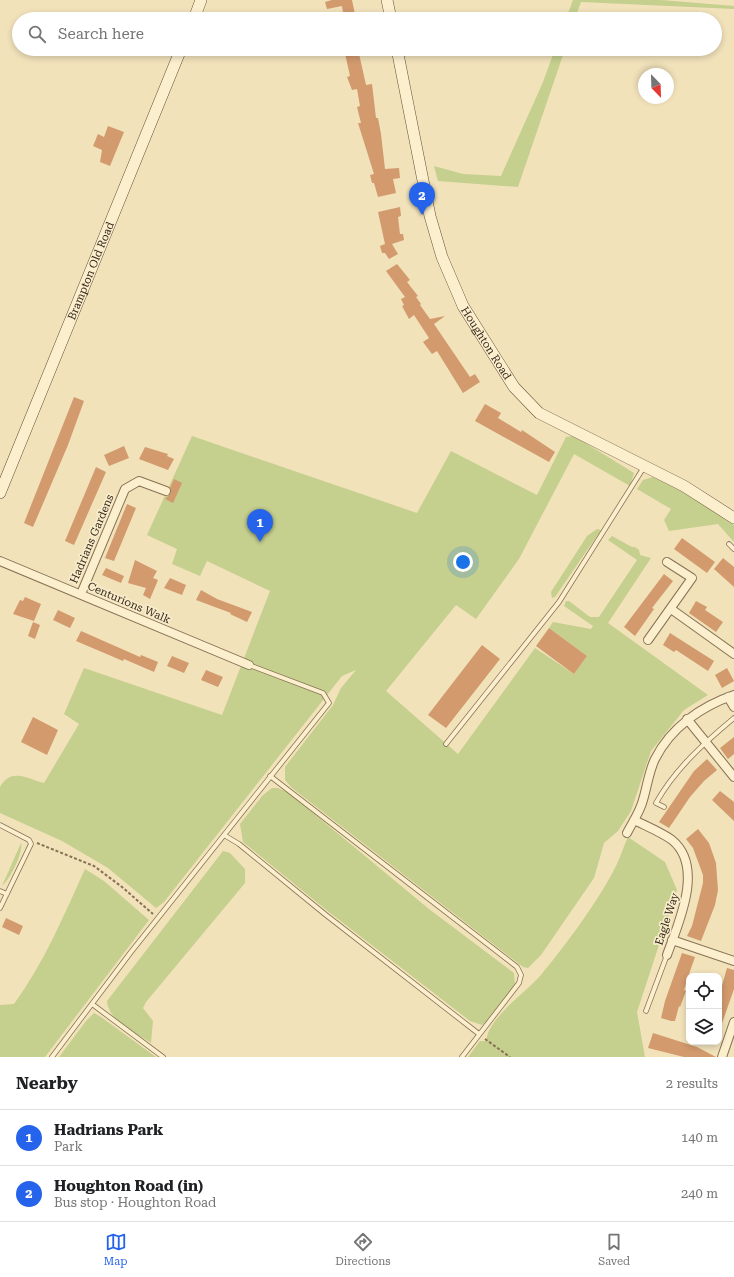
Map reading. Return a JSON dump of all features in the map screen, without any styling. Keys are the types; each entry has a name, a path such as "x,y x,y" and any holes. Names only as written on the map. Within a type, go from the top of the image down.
{"street":[{"path":"197,12 201,0"},
{"path":"387,0 390,12"},
{"name":"Brampton Old Road","path":"0,493 178,56"},
{"name":"Houghton Road","path":"398,56 430,216 442,257 454,288 467,312 514,387 539,412 644,467 684,486 734,518"},
{"name":"Hadrians Gardens","path":"81,594 125,489 140,481 166,491"},
{"name":"Centurions Walk","path":"0,561 249,665"},
{"path":"648,640 671,610 692,578 667,562"},
{"path":"671,610 734,654"},
{"path":"627,833 642,803 655,759 674,733 687,719 714,702 731,696 734,707"},
{"path":"687,719 734,777"},
{"name":"Eagle Way","path":"634,820 672,841 682,853 688,871 688,894 667,955"},
{"path":"672,940 734,961"},
{"path":"722,1057 734,1022"}],"lane":[{"path":"446,744 559,602 644,467"},
{"path":"728,544 734,550"},
{"path":"52,1057 158,919 329,703 324,693 249,665"},
{"path":"664,807 656,803 664,788 675,774 706,742 734,718"},
{"path":"270,776 517,967 521,974 519,983 462,1057"},
{"path":"0,825 29,840 30,847 0,908"},
{"path":"224,835 239,844 326,915 479,1034"},
{"path":"0,891 7,894"},
{"path":"646,1011 667,955"},
{"path":"92,1004 163,1057"}],"path":[{"path":"29,840 55,849 94,866 122,887 158,919"},
{"path":"479,1034 510,1057"}],"green space":[{"path":"573,0 661,0 734,6 734,9 581,2 577,12 569,12"},
{"path":"552,56 563,56 518,187 438,181 434,166 463,174 501,176 543,82"},
{"path":"192,436 417,513 451,451 537,495 566,437 574,436 634,473 630,486 574,454 519,559 476,619 456,605 386,691 458,754 535,648 574,674 587,656 549,628 553,622 591,629 593,626 564,606 566,601 569,601 590,617 599,617 637,560 608,540 612,536 632,547 635,547 639,550 640,555 651,558 608,623 708,695 684,710 651,751 631,811 618,831 604,843 594,878 541,955 528,968 523,967 292,788 285,780 285,767 333,705 341,688 356,670 342,676 164,902 156,908 108,868 62,841 0,813 0,787 4,781 9,777 20,776 44,783 79,724 64,714 84,668 222,715 270,591 207,561 200,576 172,564 177,549 147,535"},
{"path":"653,477 702,499 734,525 734,542 718,524 669,531 664,520 671,509 637,489 643,480"},
{"path":"597,529 601,530 555,597 552,598 551,592 587,536"},
{"path":"272,788 278,788 289,793 429,909 514,973 515,985 486,1022 482,1025 470,1021 325,909 243,842 240,824 263,795"},
{"path":"628,837 665,862 677,890 637,1012 645,1057 468,1057 480,1041 486,1041 493,1023 508,1006 540,976 570,938 608,881"},
{"path":"21,843 20,853 15,866 2,886"},
{"path":"223,851 230,853 245,869 245,883 146,1002 143,1008 153,1021 151,1043 118,1021 112,1015 107,1001"},
{"path":"85,869 104,881 149,920 45,1057 0,1057 0,1005 14,1004 35,972 53,938"},
{"path":"94,1013 156,1057 59,1057 86,1021"}],"building":[{"path":"332,0 352,0 355,12 343,12 342,6 327,9 325,2"},
{"path":"346,56 360,56 366,85 372,84 376,118 378,118 381,134 385,169 399,168 400,178 393,179 396,193 378,197 374,183 372,183 370,175 374,174 358,123 361,123 357,107 360,106 357,89 352,90 347,77 350,76"},
{"path":"108,126 124,132 110,166 100,162 102,150 93,146 98,134 104,137"},
{"path":"400,207 401,216 398,217 400,234 403,234 404,240 392,244 398,254 389,259 385,253 382,253 380,246 385,244 378,212"},
{"path":"397,264 410,280 407,282 418,296 416,297 421,304 420,305 430,319 445,316 434,324 470,377 475,374 480,382 463,393 437,351 432,354 423,342 429,338 414,315 409,319 402,306 404,305 401,299 405,297 386,271"},
{"path":"74,397 84,401 68,445 33,527 24,523"},
{"path":"485,404 501,413 498,418 521,432 522,430 555,452 549,462 475,421"},
{"path":"124,446 129,458 109,466 104,455"},
{"path":"145,447 168,454 167,456 174,459 168,470 139,459"},
{"path":"96,467 106,472 74,545 65,541"},
{"path":"174,479 182,483 173,503 165,499 171,493 170,488"},
{"path":"127,504 136,508 114,561 105,558"},
{"path":"682,538 715,562 707,573 674,549"},
{"path":"723,558 734,567 734,587 714,569"},
{"path":"135,560 157,571 153,578 158,580 150,599 143,595 146,588 128,583"},
{"path":"106,568 124,576 121,583 102,575"},
{"path":"664,574 673,581 652,608 654,609 635,636 624,627"},
{"path":"170,578 186,585 182,595 164,588"},
{"path":"201,590 217,599 252,612 247,622 230,614 231,613 196,600"},
{"path":"25,597 41,604 34,621 13,614 20,600 23,601"},
{"path":"696,601 707,607 705,610 723,622 716,632 689,613"},
{"path":"58,610 75,618 70,628 53,620"},
{"path":"33,622 40,625 35,639 28,636"},
{"path":"549,628 587,656 574,674 536,646"},
{"path":"81,631 140,657 141,655 158,662 154,672 124,659 123,661 76,641"},
{"path":"670,633 714,661 708,671 676,650 674,652 663,645"},
{"path":"482,645 500,659 446,728 428,715"},
{"path":"172,656 189,663 184,673 167,666"},
{"path":"727,668 734,681 722,688 715,675"},
{"path":"206,670 223,677 218,687 201,680"},
{"path":"33,717 58,730 47,755 21,742"},
{"path":"734,737 734,754 728,759 720,748"},
{"path":"707,759 717,770 704,781 690,797 669,828 659,822 694,771"},
{"path":"720,791 734,802 734,821 712,800"},
{"path":"698,829 709,843 716,863 718,890 715,905 701,941 687,936 692,926 703,883 703,875 693,848 686,839"},
{"path":"6,918 23,926 19,935 2,927"},
{"path":"682,953 695,957 689,973 686,973 686,984 684,990 686,991 680,1007 679,1006 675,1021 661,1018 665,1001"},
{"path":"727,968 734,970 734,989 722,1023 722,1009 722,986"},
{"path":"653,1033 686,1044 686,1045 697,1047 716,1057 684,1057 648,1048"}],"place":[{"name":"Houghton Road (in)","path":"422,215"},
{"name":"Hadrians Park","path":"260,542"}]}
